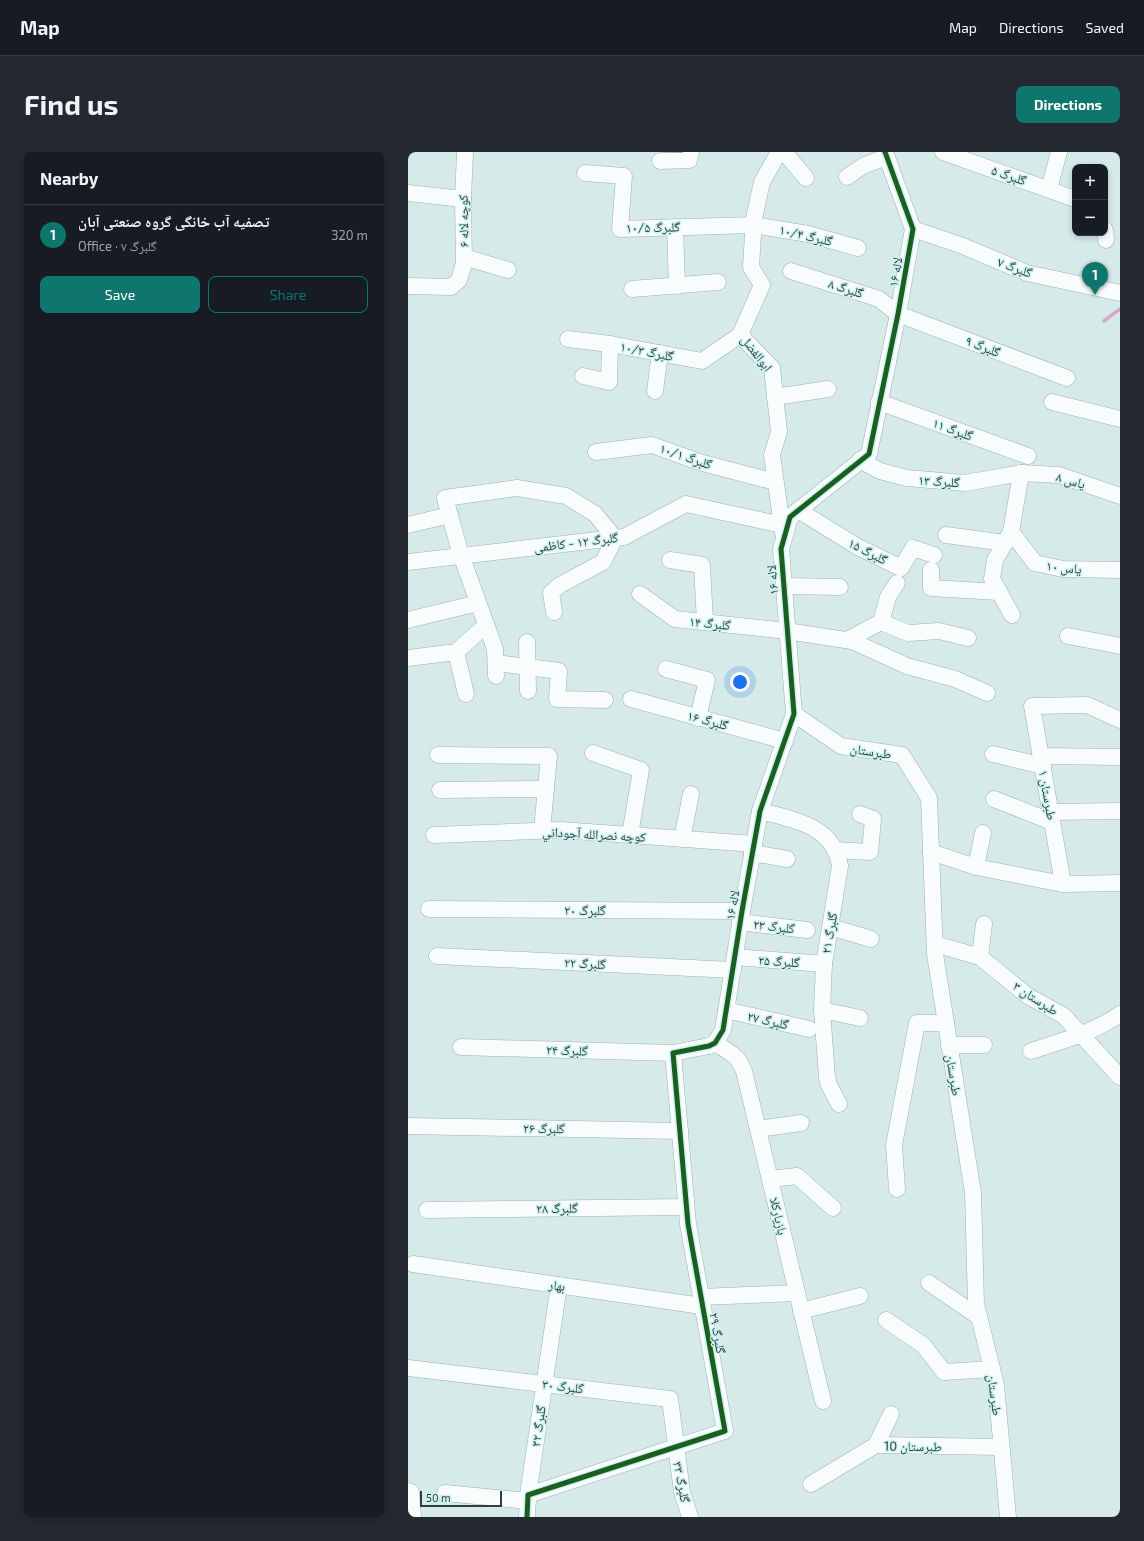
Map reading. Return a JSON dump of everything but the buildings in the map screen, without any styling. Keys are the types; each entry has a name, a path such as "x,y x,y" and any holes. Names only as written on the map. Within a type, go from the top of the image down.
{"street":[{"name":"کوچه لاله ۶","path":"408,286 451,286 459,280 464,262 464,152"},
{"path":"660,161 689,160 691,152"},
{"name":"ابوالفضل","path":"779,152 762,182 754,225 752,267 762,285 740,334 772,368 778,432 772,455 782,532"},
{"path":"784,152 806,178"},
{"name":"گلبرگ ۵","path":"943,152 1072,198"},
{"path":"1049,189 1059,152"},
{"path":"847,177 862,166 886,154 913,229"},
{"name":"گلبرگ ۱۰/۵","path":"585,173 624,176 620,228 754,225"},
{"path":"408,193 463,198"},
{"name":"گلبرگ ۱۰/۴","path":"754,225 808,234 858,248"},
{"path":"675,227 677,286"},
{"name":"گلبرگ ۷","path":"913,229 963,246 1027,273 1120,293"},
{"name":"لاله ۱۶","path":"715,1043 723,1030 741,916 760,811 794,714 781,549 782,532 790,517 869,454 898,314 913,229"},
{"path":"464,257 508,270"},
{"name":"گلبرگ ۸","path":"791,271 879,298 898,314"},
{"path":"632,289 718,282"},
{"name":"گلبرگ ۹","path":"898,314 1067,378"},
{"name":"گلبرگ ۱۰/۳","path":"583,376 609,382 610,344 702,361 740,334"},
{"path":"568,339 610,344"},
{"path":"655,391 660,353"},
{"path":"775,397 828,389"},
{"name":"گلبرگ ۱۱","path":"879,402 1028,456"},
{"path":"1052,402 1120,419"},
{"name":"گلبرگ ۱۰/۱","path":"596,452 652,445 699,462 775,482"},
{"name":"گلبرگ ۱۳","path":"860,460 880,471 907,478 965,483 1021,473"},
{"path":"1012,615 992,578 995,560 1008,537 1021,473"},
{"name":"یاس ۸","path":"1021,473 1059,475 1120,496"},
{"path":"554,612 551,592 560,585 604,562 616,538 595,514 566,496 517,488 445,498 461,556 496,649 496,670 528,668 559,671 557,699 605,700"},
{"name":"گلبرگ ۱۲ - کاظمی","path":"408,562 624,537 686,504 782,532"},
{"name":"گلبرگ ۱۵","path":"798,510 858,547 901,568 913,548 933,562 931,588 999,592"},
{"path":"408,525 450,515"},
{"path":"946,535 1008,537"},
{"name":"یاس ۱۰","path":"1008,537 1035,563 1063,569 1120,570"},
{"path":"670,560 702,565 705,622"},
{"path":"847,640 881,622 888,597 897,583"},
{"path":"784,586 840,587"},
{"name":"گلبرگ ۱۴","path":"640,594 675,619 787,631 852,640 907,666 955,679 988,693"},
{"path":"408,620 478,603"},
{"path":"881,622 908,633 939,631 968,638"},
{"path":"408,658 456,652 486,624"},
{"path":"1068,636 1120,646"},
{"path":"527,642 528,691"},
{"path":"456,652 466,694"},
{"path":"666,669 707,680 698,718"},
{"name":"گلبرگ ۱۶","path":"631,699 785,741"},
{"name":"طبرستان ۱","path":"1063,884 1032,706 1087,706 1120,720"},
{"name":"طبرستان","path":"794,714 841,746 902,756 929,798 935,954 973,1193 976,1304 996,1385 1008,1517"},
{"path":"593,753 641,770 630,835"},
{"path":"993,754 1042,761 1120,757"},
{"path":"438,755 548,756 542,830"},
{"path":"440,790 546,789"},
{"path":"682,839 691,794"},
{"path":"994,798 1052,817 1120,811"},
{"name":"گلبرگ ۲۱","path":"760,811 804,822 813,826 825,837 839,858 840,866 824,964 822,1010 827,1078 839,1104"},
{"path":"835,850 870,852 873,818 860,814"},
{"name":"كوچه نصرالله آجوداني","path":"434,835 561,830 682,839 753,848 787,859"},
{"path":"976,867 983,833"},
{"path":"931,852 976,867 1063,884 1120,883"},
{"name":"گلبرگ ۲۰","path":"429,909 741,916"},
{"name":"گلبرگ ۲۳","path":"741,916 807,930"},
{"path":"980,957 984,924"},
{"path":"830,928 871,939"},
{"name":"طبرستان ۳","path":"935,944 980,957 1028,996 1064,1016 1120,1077"},
{"name":"گلبرگ ۲۲","path":"437,956 734,964"},
{"name":"گلبرگ ۲۵","path":"734,964 824,964"},
{"name":"گلبرگ ۲۷","path":"726,1010 810,1029"},
{"path":"822,1010 860,1018"},
{"path":"1031,1051 1081,1035 1107,1023 1120,1014"},
{"path":"898,1189 894,1145 917,1022 946,1024"},
{"path":"673,1053 709,1046 715,1043"},
{"name":"بازیارکلا","path":"715,1043 732,1053 740,1060 744,1072 823,1401"},
{"path":"949,1045 984,1045"},
{"name":"گلبرگ ۲۴","path":"460,1047 673,1053"},
{"name":"گلبرگ ۲۹","path":"528,1504 676,1447 725,1431 688,1224 673,1053"},
{"path":"758,1129 801,1123"},
{"name":"گلبرگ ۲۶","path":"408,1126 680,1131"},
{"path":"770,1179 797,1176 833,1208"},
{"name":"گلبرگ ۲۸","path":"427,1210 686,1207"},
{"name":"بهار","path":"413,1264 559,1285 702,1301 797,1292"},
{"path":"929,1283 979,1317"},
{"name":"گلبرگ ۳۲","path":"528,1504 559,1285"},
{"path":"801,1311 860,1296"},
{"path":"886,1320 923,1345 944,1372 992,1369"},
{"name":"گلبرگ ۳۰","path":"408,1368 670,1399 676,1447"},
{"path":"876,1445 891,1414"},
{"name":"طبرستان 10","path":"811,1484 876,1445 1002,1447"},
{"name":"گلبرگ ۳۳","path":"676,1447 682,1492 690,1517"},
{"path":"408,1491 411,1492 413,1517"},
{"path":"445,1493 528,1504"}],"waterway":[{"path":"1104,321 1120,309"}],"cycle path":[{"path":"527,1517 528,1495 725,1431 688,1224 673,1053 709,1046 715,1043 723,1030 760,811 794,714 781,549 790,517 869,454 898,314 913,229 885,152"}],"place":[{"name":"تصفیه آب خانگی گروه صنعتی آبان","path":"1095,295"}]}
